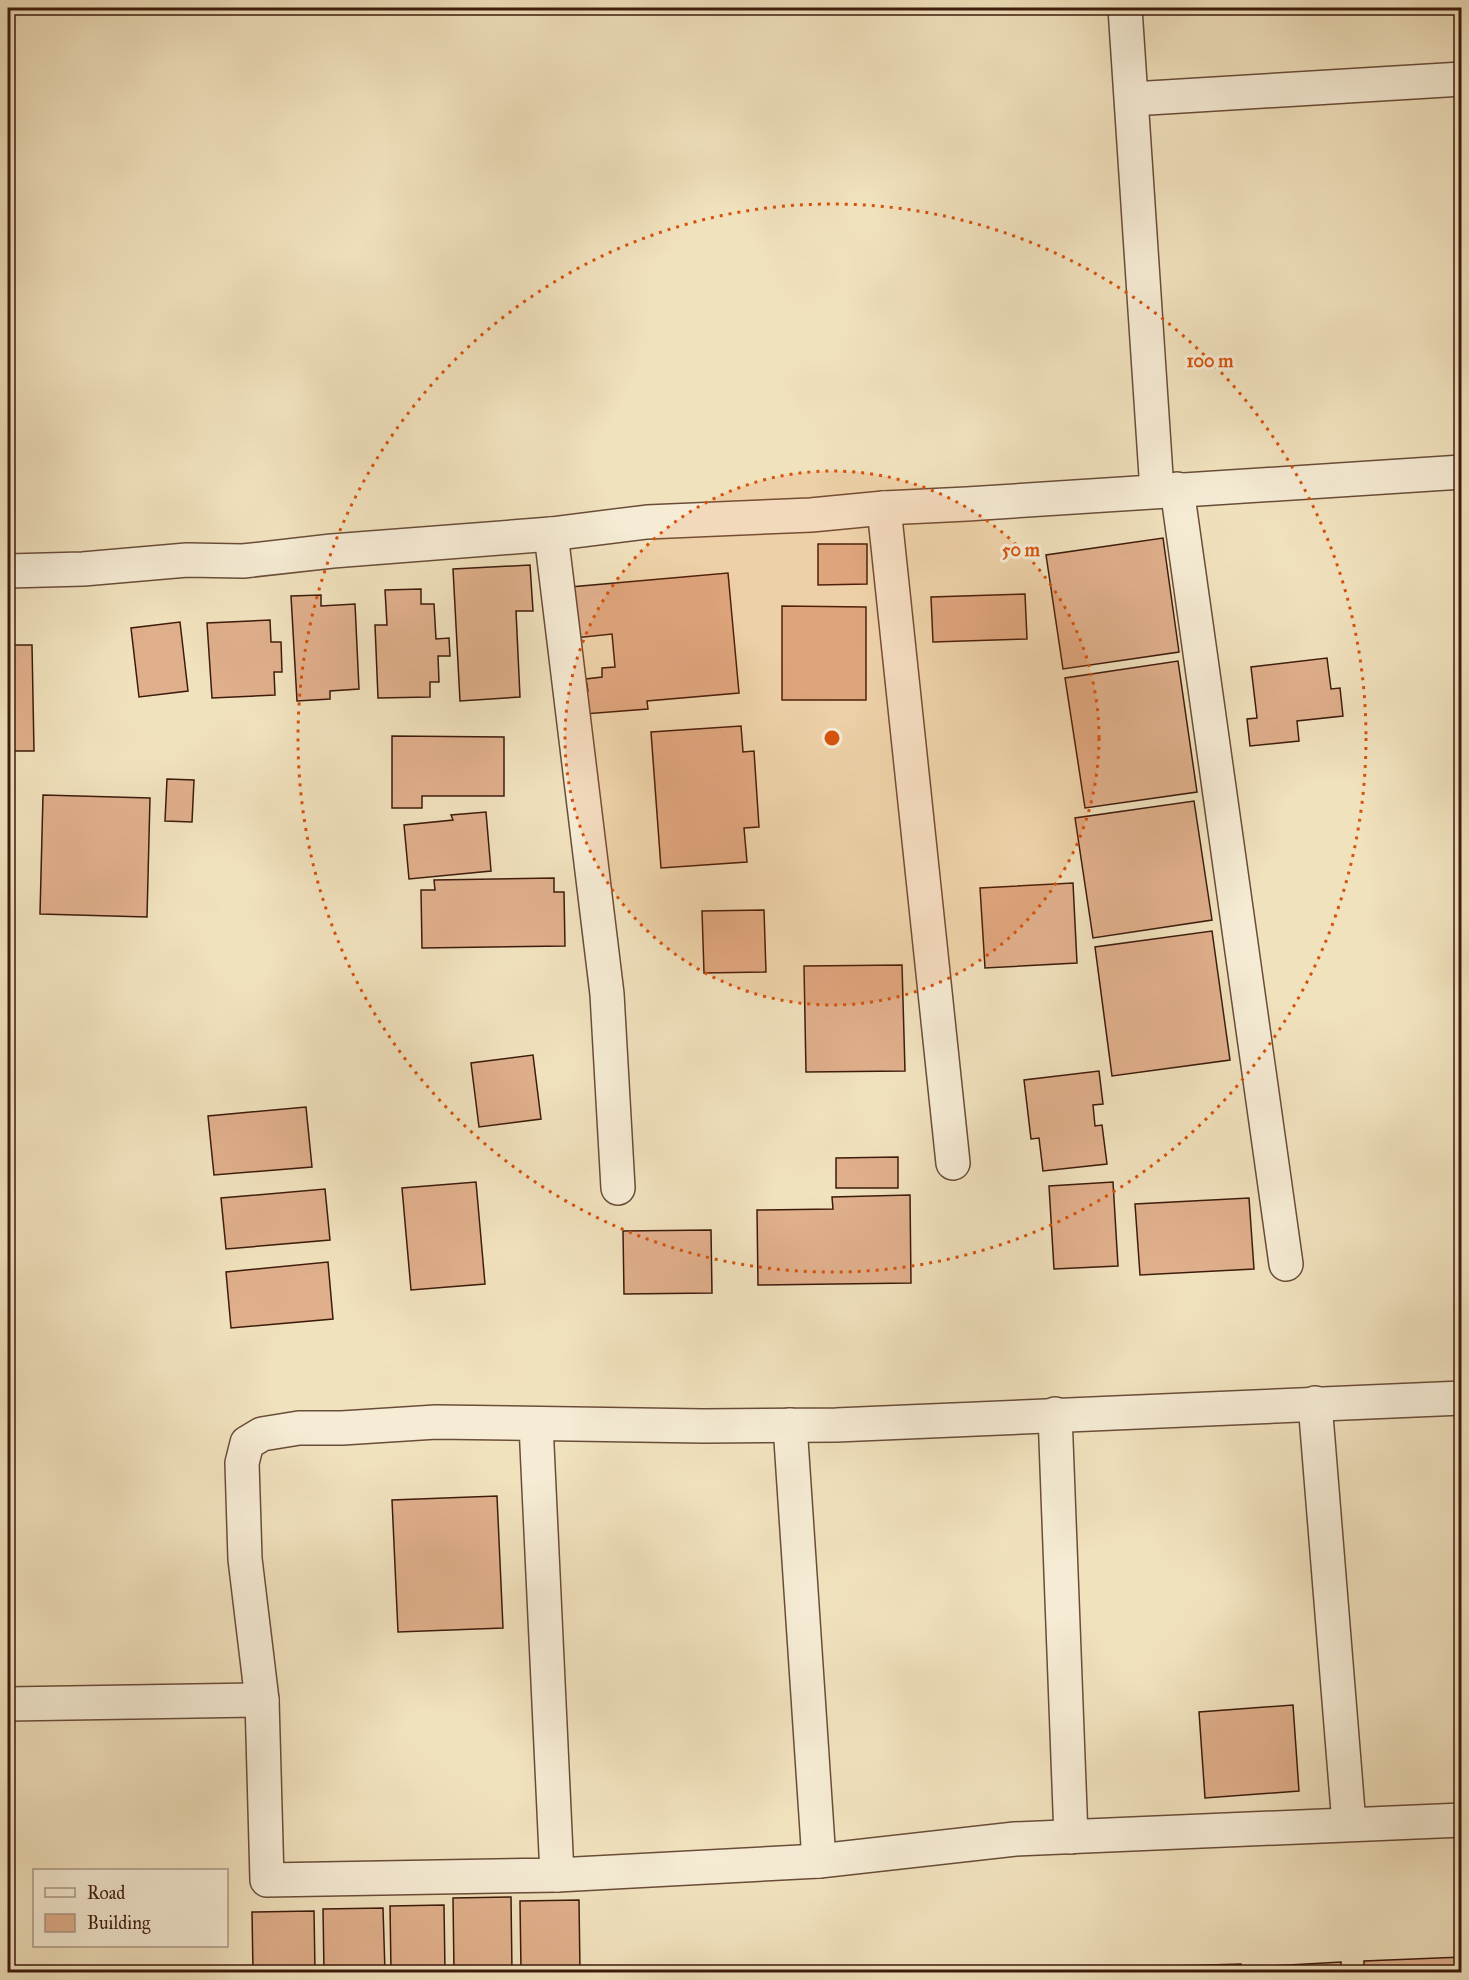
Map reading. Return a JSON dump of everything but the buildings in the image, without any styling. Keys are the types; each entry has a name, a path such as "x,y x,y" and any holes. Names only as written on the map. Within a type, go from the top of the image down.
{"street":[{"path":"1125,8 1167,490 1286,1264"},
{"path":"1132,99 1461,79"},
{"path":"8,571 83,569 187,560 243,561 332,551 551,534 647,522 811,515 884,508 1461,472"},
{"path":"884,508 953,1163"},
{"path":"551,534 607,994 618,1188"},
{"path":"1461,1398 847,1424 436,1422 342,1428 299,1428 262,1434 247,1443 242,1462 245,1559 262,1700 267,1880 557,1875 819,1862 1015,1839 1461,1820"},
{"path":"1315,1403 1349,1824"},
{"path":"1055,1414 1071,1837"},
{"path":"536,1424 557,1875"},
{"path":"790,1425 819,1862"},
{"path":"8,1704 262,1700"}]}
